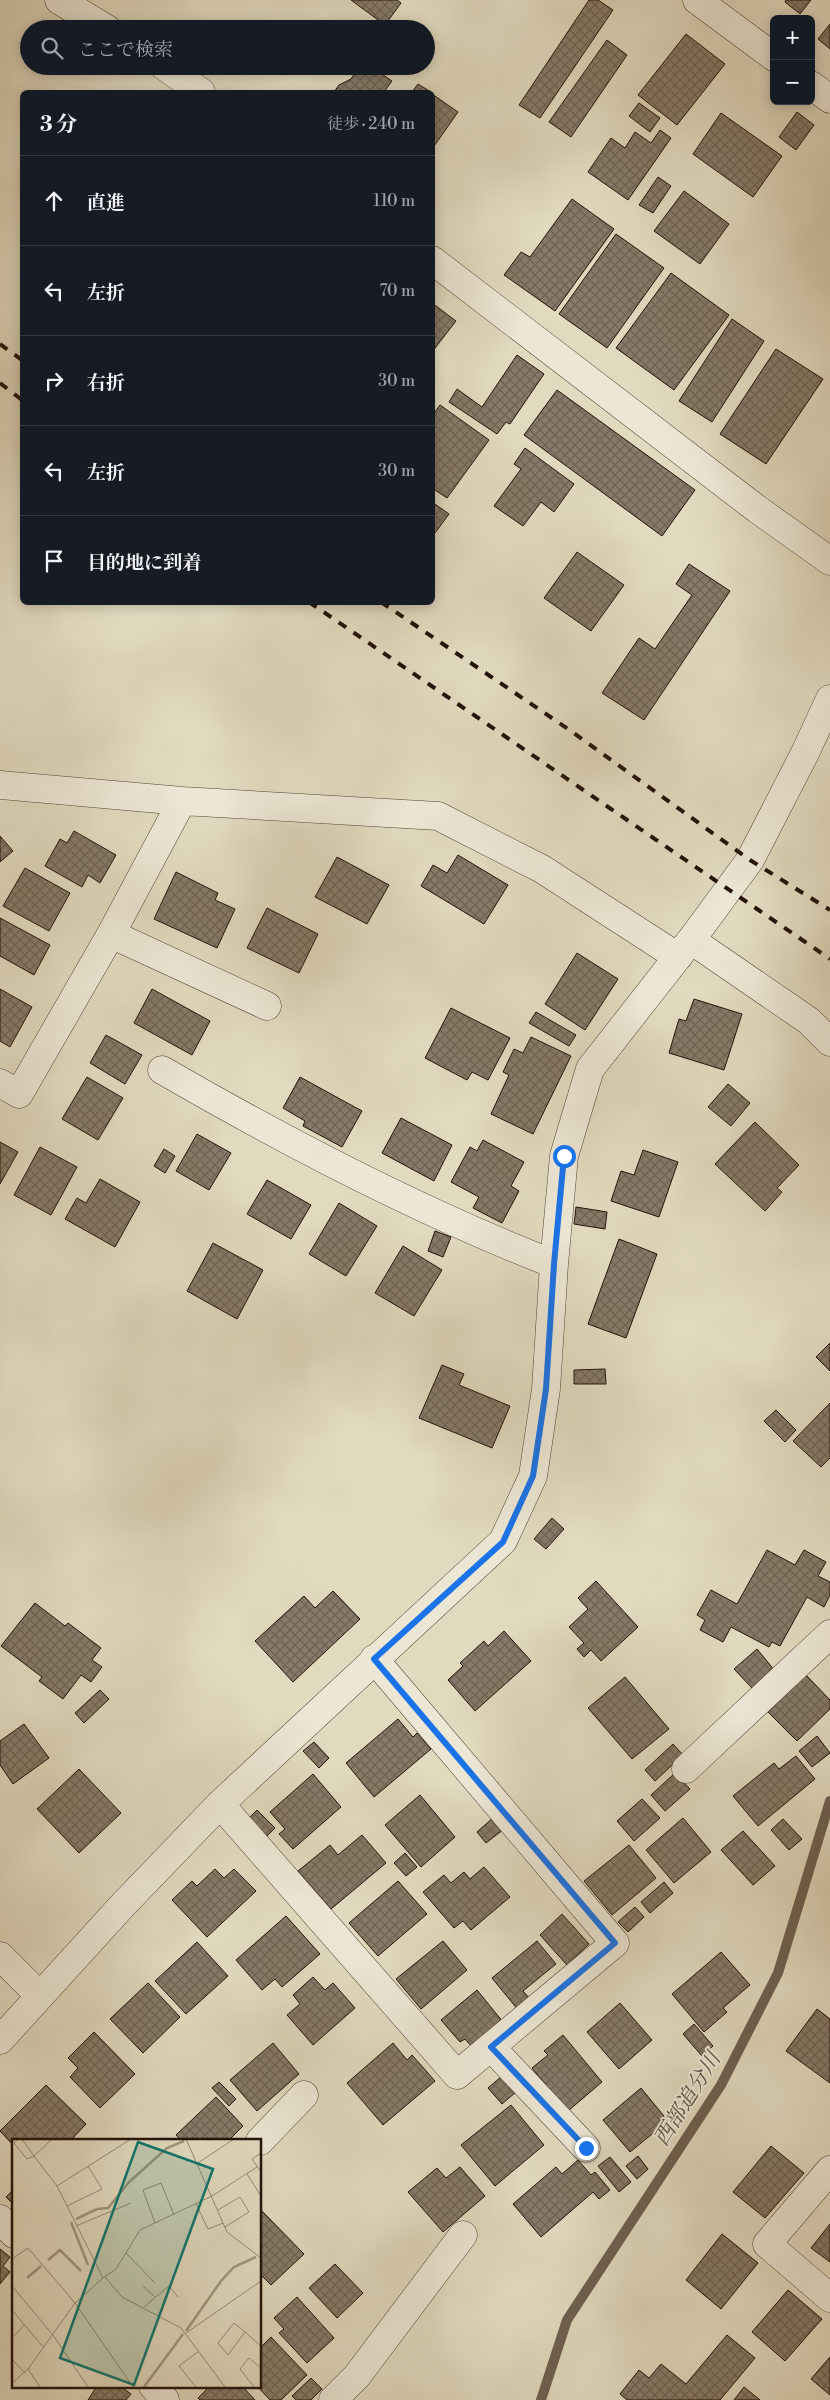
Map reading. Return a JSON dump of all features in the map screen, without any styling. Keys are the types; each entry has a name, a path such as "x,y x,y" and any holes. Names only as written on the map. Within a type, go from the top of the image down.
{"street":[{"path":"59,0 92,20"},
{"path":"697,0 770,54"},
{"path":"176,75 197,90"},
{"path":"815,88 830,99"},
{"path":"435,262 757,508 830,561"},
{"path":"0,2040 220,1804 374,1659 503,1542 533,1476 546,1389 554,1264 564,1156 590,1069 684,949 750,860 806,753 830,699"},
{"path":"0,785 182,801 438,816 542,869 684,949 809,1022 830,1042"},
{"path":"0,1083 19,1094 111,934 182,801"},
{"path":"111,934 267,1006"},
{"path":"162,1070 272,1133 492,1240 554,1264"},
{"path":"686,1769 830,1634"},
{"path":"220,1804 456,2075 615,1943 374,1659"},
{"path":"0,1956 40,1996"},
{"path":"491,2047 586,2148"},
{"path":"261,2140 304,2095"},
{"path":"830,2170 767,2244 830,2298"},
{"path":"0,2219 12,2232"},
{"path":"333,2400 357,2376 463,2235"},
{"path":"155,2388 165,2400"}],"building":[{"path":"351,0 397,0 401,3 389,20 378,20"},
{"path":"589,0 598,0 613,10 540,118 519,105"},
{"path":"786,0 811,0 800,14 785,2"},
{"path":"830,24 830,49 818,39"},
{"path":"686,34 725,64 677,125 638,95"},
{"path":"607,40 627,55 571,137 549,122"},
{"path":"354,75 383,75 392,81 385,90 335,90 339,85 351,79"},
{"path":"418,84 428,90 414,90"},
{"path":"435,96 458,112 435,145"},
{"path":"639,103 660,118 650,132 629,116"},
{"path":"797,112 814,125 796,150 779,137"},
{"path":"721,113 782,156 753,197 693,154"},
{"path":"660,130 671,138 628,200 588,172 611,138 625,148 635,132 651,143"},
{"path":"658,177 671,186 653,213 639,205"},
{"path":"684,191 729,224 700,264 654,231"},
{"path":"572,199 614,229 555,311 504,275 521,252 530,257"},
{"path":"616,234 664,268 607,348 559,314"},
{"path":"671,273 729,315 674,390 616,348"},
{"path":"435,305 456,321 435,348"},
{"path":"732,319 764,341 712,422 679,401"},
{"path":"776,349 823,379 766,464 720,434"},
{"path":"517,355 544,374 510,424 506,422 497,434 449,402 457,389 482,407"},
{"path":"557,390 695,490 662,536 524,435"},
{"path":"440,405 489,440 447,498 435,490 435,412"},
{"path":"525,448 574,484 554,512 541,502 523,526 494,506 521,469 514,464"},
{"path":"435,504 449,514 435,533"},
{"path":"577,552 624,585 591,631 544,598"},
{"path":"689,564 730,591 644,720 602,693 639,638 655,649 692,595 676,584"},
{"path":"74,831 116,855 100,883 88,875 82,887 45,866 60,839 67,843"},
{"path":"0,836 13,851 0,862"},
{"path":"458,855 508,885 484,924 421,886 433,865 447,873"},
{"path":"337,857 389,885 367,924 315,897"},
{"path":"25,868 70,893 49,931 3,906"},
{"path":"176,872 218,893 215,900 235,909 217,948 154,919"},
{"path":"267,908 318,934 299,973 247,948"},
{"path":"0,918 50,945 34,975 0,956"},
{"path":"577,953 618,979 585,1030 545,1004"},
{"path":"0,989 32,1007 10,1047 0,1041"},
{"path":"152,989 210,1021 192,1055 134,1023"},
{"path":"694,999 742,1014 724,1070 669,1053 679,1019 686,1021"},
{"path":"451,1008 510,1038 488,1080 472,1072 467,1080 425,1058"},
{"path":"536,1012 576,1035 569,1046 529,1023"},
{"path":"106,1035 142,1055 125,1084 90,1063"},
{"path":"531,1037 571,1056 533,1134 491,1114 509,1075 503,1072 514,1049 523,1053"},
{"path":"87,1077 123,1098 98,1140 62,1119"},
{"path":"300,1077 362,1111 342,1147 303,1126 305,1121 283,1108"},
{"path":"728,1084 750,1103 731,1126 708,1107"},
{"path":"401,1118 452,1145 434,1181 382,1153"},
{"path":"755,1122 799,1165 777,1188 782,1192 765,1211 715,1164"},
{"path":"197,1134 231,1153 209,1190 176,1171"},
{"path":"483,1140 524,1162 511,1186 519,1191 502,1223 473,1208 479,1197 451,1182 470,1147 477,1151"},
{"path":"0,1142 18,1152 0,1184"},
{"path":"40,1147 77,1167 51,1215 14,1195"},
{"path":"164,1149 175,1156 165,1173 154,1166"},
{"path":"643,1150 678,1162 659,1217 611,1201 621,1171 634,1175"},
{"path":"100,1179 140,1202 115,1247 65,1219 77,1198 86,1203"},
{"path":"267,1180 311,1205 291,1239 247,1214"},
{"path":"339,1203 377,1226 346,1276 309,1254"},
{"path":"576,1207 607,1212 605,1229 574,1224"},
{"path":"435,1231 451,1237 443,1257 428,1251"},
{"path":"619,1239 657,1254 626,1338 588,1324"},
{"path":"213,1243 263,1270 237,1319 187,1291"},
{"path":"403,1246 442,1270 414,1316 375,1293"},
{"path":"830,1343 830,1371 816,1357"},
{"path":"442,1365 464,1374 459,1385 510,1406 492,1448 419,1418"},
{"path":"605,1369 606,1384 574,1384 574,1370"},
{"path":"830,1403 830,1458 821,1467 793,1441"},
{"path":"776,1410 796,1430 785,1442 764,1421"},
{"path":"552,1518 564,1529 546,1549 534,1539"},
{"path":"767,1550 795,1565 804,1550 826,1562 818,1576 830,1582 830,1595 824,1607 807,1597 780,1646 772,1642 769,1647 731,1627 723,1642 700,1630 705,1620 697,1615 711,1590 737,1604"},
{"path":"596,1581 638,1627 601,1661 591,1650 584,1657 577,1649 584,1643 569,1627 588,1609 578,1598"},
{"path":"333,1591 360,1619 293,1682 255,1641 304,1596 315,1608"},
{"path":"35,1603 65,1626 68,1623 101,1648 92,1660 102,1667 91,1682 81,1675 63,1699 39,1681 42,1677 1,1646"},
{"path":"504,1631 531,1661 475,1711 448,1680 463,1666 460,1663 484,1641 488,1646"},
{"path":"757,1649 775,1671 754,1690 734,1669"},
{"path":"806,1675 830,1700 830,1709 797,1741 768,1712"},
{"path":"625,1677 669,1729 632,1759 588,1708"},
{"path":"100,1690 109,1699 84,1723 75,1713"},
{"path":"398,1719 413,1737 417,1733 431,1749 374,1797 346,1763"},
{"path":"24,1724 49,1758 13,1784 0,1765 0,1741"},
{"path":"817,1736 830,1753 812,1767 799,1751"},
{"path":"314,1742 329,1758 319,1768 303,1751"},
{"path":"673,1744 683,1755 655,1781 645,1770"},
{"path":"796,1756 815,1779 758,1826 733,1796 774,1763 779,1769"},
{"path":"79,1769 121,1813 79,1853 37,1809"},
{"path":"675,1773 690,1789 665,1811 651,1795"},
{"path":"313,1774 341,1807 293,1849 279,1834 285,1829 270,1812"},
{"path":"420,1795 455,1837 421,1867 385,1825"},
{"path":"642,1799 660,1818 634,1841 617,1821"},
{"path":"257,1810 275,1828 265,1838 248,1819"},
{"path":"494,1817 504,1829 486,1843 477,1832"},
{"path":"683,1818 711,1852 674,1883 646,1850"},
{"path":"783,1819 802,1839 789,1850 771,1830"},
{"path":"743,1831 775,1866 753,1885 721,1850"},
{"path":"362,1835 386,1863 331,1909 298,1871 330,1845 338,1855"},
{"path":"629,1845 656,1878 612,1915 584,1881"},
{"path":"405,1853 417,1867 406,1876 394,1863"},
{"path":"484,1867 510,1897 471,1930 463,1921 454,1928 423,1892 444,1875 451,1883 464,1872 470,1879"},
{"path":"215,1869 224,1878 234,1869 256,1891 207,1937 172,1900 192,1881 197,1886"},
{"path":"398,1881 427,1914 378,1956 349,1923"},
{"path":"664,1882 673,1893 650,1913 641,1902"},
{"path":"635,1907 644,1917 628,1932 618,1922"},
{"path":"562,1914 589,1944 567,1965 540,1935"},
{"path":"286,1916 320,1954 282,1987 275,1979 262,1990 236,1960"},
{"path":"443,1941 467,1970 421,2009 396,1979"},
{"path":"537,1941 556,1964 523,1991 531,2000 519,2011 492,1978"},
{"path":"197,1942 228,1976 186,2014 155,1981"},
{"path":"721,1952 750,1985 723,2008 727,2012 704,2032 672,1994"},
{"path":"313,1977 325,1990 333,1983 355,2008 313,2045 287,2015 300,2004 293,1995"},
{"path":"148,1983 180,2017 143,2053 110,2019"},
{"path":"477,1990 503,2022 472,2047 465,2039 460,2042 441,2020"},
{"path":"620,2003 652,2040 619,2069 587,2032"},
{"path":"817,2009 830,2019 830,2083 786,2051"},
{"path":"694,2024 713,2046 702,2056 683,2034"},
{"path":"94,2032 135,2074 100,2108 70,2077 78,2068 68,2058"},
{"path":"563,2035 602,2082 568,2111 532,2068 548,2055 544,2051"},
{"path":"273,2043 299,2074 257,2111 230,2080"},
{"path":"393,2043 407,2060 412,2055 435,2081 383,2125 347,2083"},
{"path":"502,2076 516,2092 502,2104 488,2088"},
{"path":"219,2082 236,2099 229,2106 212,2088"},
{"path":"46,2085 86,2124 72,2139 12,2139 12,2144 0,2131"},
{"path":"641,2088 668,2121 630,2152 603,2120"},
{"path":"216,2097 243,2126 230,2139 180,2139 176,2135"},
{"path":"511,2105 544,2145 495,2186 461,2145"},
{"path":"771,2146 804,2173 765,2218 733,2192"},
{"path":"638,2156 648,2169 637,2179 626,2166"},
{"path":"610,2157 631,2182 619,2192 598,2166"},
{"path":"578,2160 591,2175 595,2172 610,2190 599,2199 593,2192 541,2237 513,2204 556,2167 562,2174"},
{"path":"460,2167 485,2196 443,2232 408,2192 437,2168 446,2178"},
{"path":"12,2191 12,2203 6,2197"},
{"path":"261,2210 304,2254 271,2285 261,2275"},
{"path":"830,2224 830,2262 811,2248"},
{"path":"722,2234 758,2263 721,2309 686,2280"},
{"path":"0,2249 10,2257 3,2266 10,2272 0,2284"},
{"path":"335,2264 363,2293 337,2318 309,2288"},
{"path":"788,2290 822,2319 785,2361 752,2332"},
{"path":"297,2297 334,2338 307,2363 279,2333 284,2329 274,2318"},
{"path":"727,2335 755,2358 720,2400 627,2400 620,2394 639,2370 649,2378 661,2364 686,2384"},
{"path":"271,2337 307,2375 281,2400 270,2400 259,2388 261,2388 261,2347"},
{"path":"830,2357 830,2395 811,2379"},
{"path":"311,2378 322,2389 311,2400 296,2400 292,2396"},
{"path":"744,2387 760,2400 734,2400"},
{"path":"96,2388 123,2388 131,2394 126,2400 88,2400"},
{"path":"208,2388 244,2388 255,2400 200,2400 198,2398"}],"waterway":[{"name":"西部追分川","path":"541,2400 567,2320 721,2085 778,1973 830,1801"}],"railway":[{"path":"0,344 20,359"},
{"path":"0,383 20,398"},
{"path":"313,605 830,959"},
{"path":"385,605 571,731 750,860 830,910"}],"route":[{"path":"564,1156 554,1264 546,1389 533,1476 503,1542 374,1659 615,1943 491,2047 586,2148"}]}
